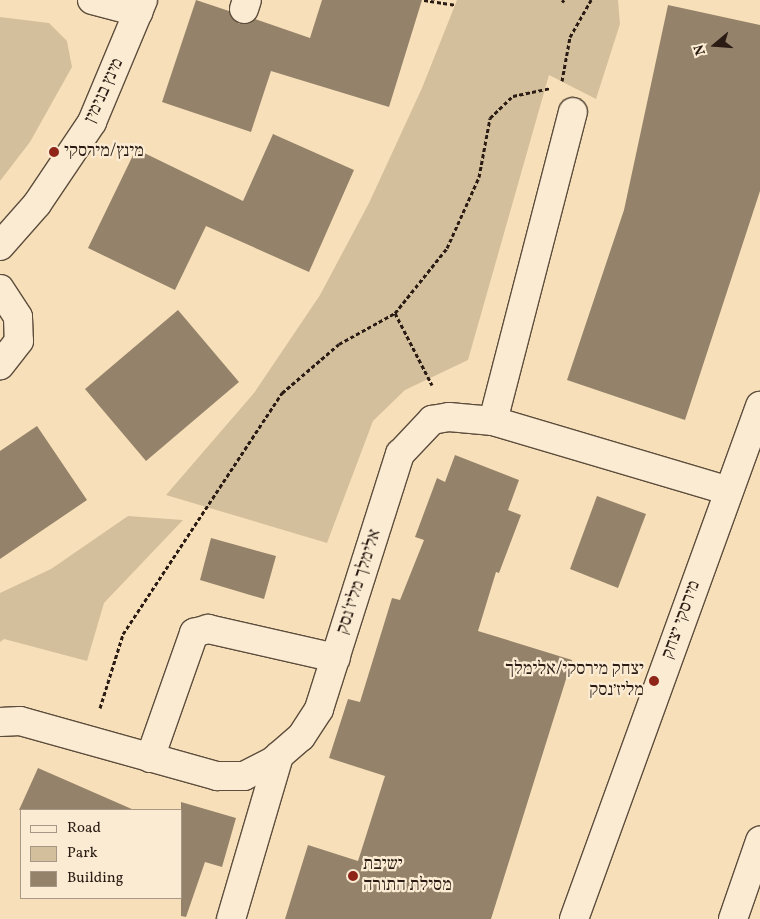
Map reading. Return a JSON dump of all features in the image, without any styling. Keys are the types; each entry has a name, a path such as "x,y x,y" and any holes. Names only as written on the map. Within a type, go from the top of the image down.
{"street":[{"path":"92,0 140,6"},
{"name":"מינץ בנימין","path":"0,246 37,204 92,122 140,6"},
{"path":"493,421 573,112"},
{"path":"0,289 18,317 19,341 0,365"},
{"name":"מירסקי יצחק","path":"574,919 760,406"},
{"name":"אלימלך מליז'נסק","path":"0,722 20,721 217,776 244,776 279,756 301,737 319,709 400,454 432,420 449,417 493,421 729,491"},
{"path":"150,758 194,633 208,629 336,658"},
{"path":"231,919 279,756"},
{"path":"733,919 760,841"}],"path":[{"path":"424,0 455,5"},
{"path":"561,85 570,37 591,0"},
{"path":"90,741 123,634 282,393 339,344 395,313 447,248 478,177 490,118 513,96 552,87"},
{"path":"395,313 449,417"}],"green space":[{"path":"457,0 618,0 620,24 596,99 549,75 468,360 405,390 373,421 327,543 166,495 254,393 320,295 369,203 422,88"},
{"path":"0,17 49,23 67,41 72,67 30,142 0,181"},
{"path":"128,516 183,520 104,603 87,661 4,639 0,642 0,593 51,569"}],"building":[{"path":"196,0 229,11 239,24 248,24 255,19 310,38 322,0 422,0 389,107 271,71 251,132 162,102"},
{"path":"668,5 760,25 760,191 685,420 567,380 624,210"},
{"path":"273,134 354,170 309,272 206,226 175,290 88,248 136,149 243,201"},
{"path":"178,310 239,382 146,461 85,389"},
{"path":"37,426 87,500 0,559 0,451"},
{"path":"455,455 519,480 508,510 521,515 499,573 496,572 478,631 572,660 491,919 285,919 308,845 358,861 385,776 329,758 348,699 360,702 392,598 400,600 424,540 415,537 437,478 445,482"},
{"path":"597,496 646,514 618,588 570,569"},
{"path":"211,538 276,556 264,599 200,580"},
{"path":"38,768 132,809 20,809"},
{"path":"181,802 236,818 222,867 205,862 186,917 181,916"}],"place":[{"name":"מינץ/מירסקי","path":"54,152"},
{"name":"יצחק מירסקי/אלימלך מליז׳נסק","path":"654,681"},
{"name":"ישיבת מסילת התורה","path":"353,876"}]}
